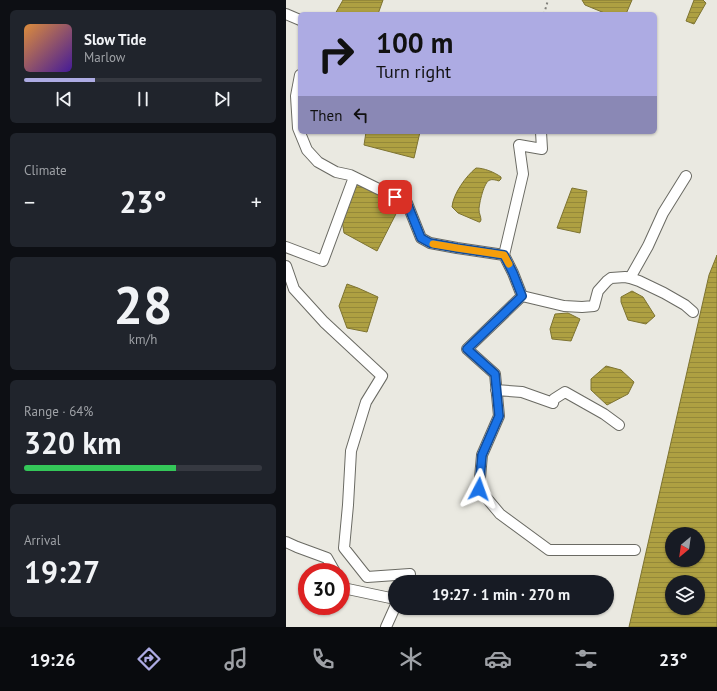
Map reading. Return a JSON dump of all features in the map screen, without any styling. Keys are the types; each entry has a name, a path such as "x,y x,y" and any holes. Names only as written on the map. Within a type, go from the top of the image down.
{"street":[{"path":"286,14 298,19"},
{"path":"298,86 296,96 298,128"},
{"path":"300,134 307,150 318,162 336,172 354,176 407,203 421,238 430,243 504,255"},
{"path":"522,296 504,255 523,174 518,145 542,149 541,134"},
{"path":"286,247 323,261 354,176"},
{"path":"630,278 650,242 663,214 686,176"},
{"path":"286,266 294,290 324,322 382,376 366,402 350,451 348,505 344,548 367,577 388,576"},
{"path":"522,296 564,306 594,306 598,291 611,278 630,278 664,293 693,312"},
{"path":"522,296 467,349 495,374 499,416 482,455 479,489 500,514 549,550 635,550"},
{"path":"496,390 522,392 553,403 554,399 565,392 604,414 619,425"},
{"path":"286,542 328,558 330,563"},
{"path":"396,575 410,575"},
{"path":"350,589 388,597"},
{"path":"386,627 391,615"}],"path":[{"path":"545,12 548,0"}],"shaded area":[{"path":"343,0 383,0 379,12 336,12"},
{"path":"582,0 632,0 627,12 602,12 585,5"},
{"path":"694,0 703,0 706,3 694,24 686,21"},
{"path":"366,134 420,134 414,158 364,145"},
{"path":"476,168 495,173 501,177 499,181 491,180 486,184 482,193 479,207 480,222 458,213 452,207 461,186"},
{"path":"356,180 400,206 377,251 344,233 342,220"},
{"path":"572,188 587,191 580,233 557,228"},
{"path":"717,255 717,627 629,627 709,275"},
{"path":"347,284 378,297 367,332 347,328 339,306"},
{"path":"632,291 643,297 655,316 646,324 628,320 621,302 621,297"},
{"path":"568,313 580,319 571,341 552,339 550,329 555,314"},
{"path":"606,366 621,370 634,382 628,394 607,405 591,390 591,379"}],"slow traffic":[{"path":"433,244 504,255 509,264"}],"route":[{"path":"395,197 407,203 421,238 430,243 504,255 522,296 467,349 495,374 499,416 482,455 479,489"}]}
